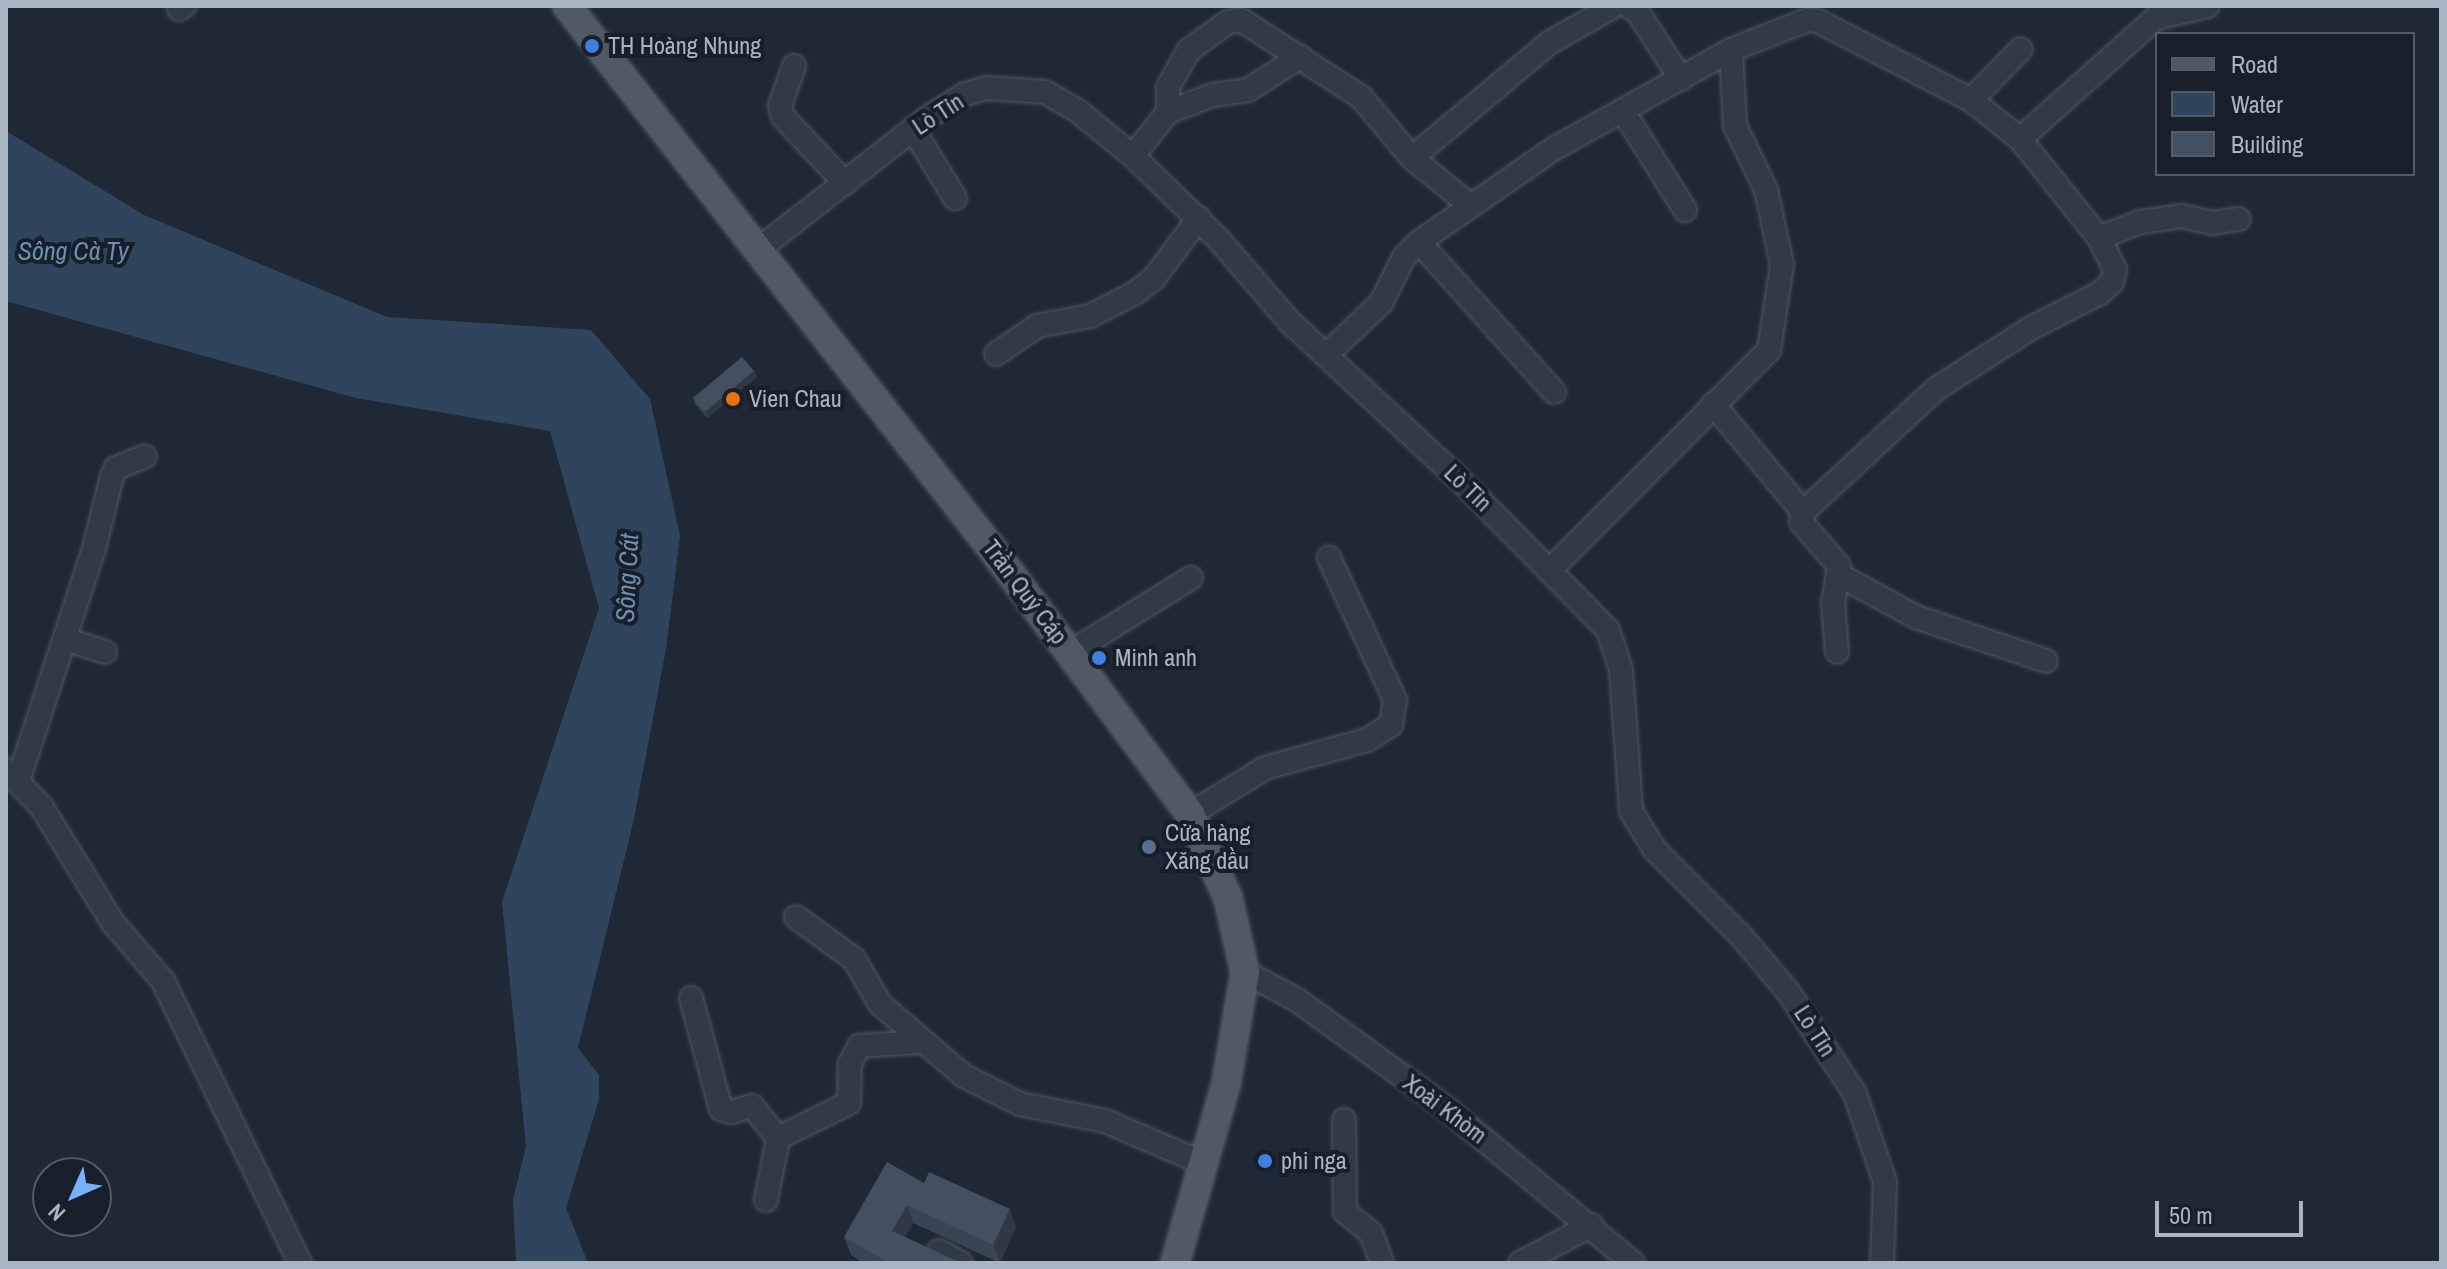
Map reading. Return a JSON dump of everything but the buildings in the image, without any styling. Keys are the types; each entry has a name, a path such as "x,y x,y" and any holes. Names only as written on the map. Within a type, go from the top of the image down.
{"main road":[{"name":"Trần Quý Cáp","path":"574,8 1071,652 1190,814 1228,898 1245,972 1236,1042 1205,1164 1175,1263"}],"street":[{"path":"1412,158 1549,43 1614,6"},
{"path":"1628,6 1637,11 1681,79"},
{"path":"2020,139 2152,12 2208,6"},
{"path":"1326,355 1381,303 1404,257 1419,242 1555,148 1731,50 1815,14 1971,100 2020,139 2099,238 2115,269 2112,282 1936,389 1803,512 1801,522 1839,566 1833,602 1837,652"},
{"path":"1133,156 1168,112 1174,73 1189,50 1228,22 1253,25 1361,97 1412,158 1471,206"},
{"path":"1971,100 2021,49"},
{"path":"1551,569 1769,350 1782,274 1766,190 1735,126 1731,50"},
{"path":"1168,112 1248,90 1300,57"},
{"path":"794,66 780,106 783,117 845,183"},
{"name":"Lò Tỉn","path":"759,249 913,129 963,95 1022,87 1061,99 1133,156 1199,218 1272,304 1596,614 1617,651 1628,794 1638,827 1774,973 1855,1094 1885,1182 1882,1263"},
{"path":"1623,111 1685,210"},
{"path":"913,129 955,198"},
{"path":"2099,238 2140,222 2182,216 2213,223 2239,219"},
{"path":"996,354 1037,326 1090,316 1135,293 1162,269 1199,218"},
{"path":"1419,242 1554,392"},
{"path":"1713,404 1803,512"},
{"path":"145,456 116,468 112,476 65,639 12,776 48,816 113,923 163,981 300,1263"},
{"path":"1190,814 1265,768 1367,740 1391,725 1395,700 1329,558"},
{"path":"1839,575 1916,617 2046,661"},
{"path":"1071,652 1191,578"},
{"path":"65,639 105,652"},
{"path":"796,917 854,959 872,995 921,1042 995,1094 1105,1121 1205,1164"},
{"name":"Xoài Khòm","path":"1245,972 1297,1000 1442,1105 1592,1225 1633,1263"},
{"path":"691,998 721,1109 731,1112 752,1106 778,1138"},
{"path":"778,1138 849,1103 850,1064 859,1046 921,1042"},
{"path":"1344,1120 1345,1212 1371,1233 1382,1263"},
{"path":"766,1200 778,1138"},
{"path":"1520,1263 1592,1225"},
{"path":"939,1251 961,1263"}],"water":[{"name":"Sông Cà Ty","path":"6,131 144,215 387,317 591,330 650,399 680,536 666,649 634,819 578,1048 599,1075 599,1099 566,1208 588,1263 516,1263 513,1199 526,1147 502,902 599,608 550,431 356,398 6,301"}],"place":[{"name":"TH Hoàng Nhung","path":"592,46"},
{"name":"Vien Chau","path":"733,399"},
{"name":"Minh anh","path":"1099,658"},
{"name":"Cửa hàng Xăng dầu","path":"1149,847"},
{"name":"phi nga","path":"1265,1161"}],"water label":[{"name":"Sông Cát","path":"627,578"}]}
